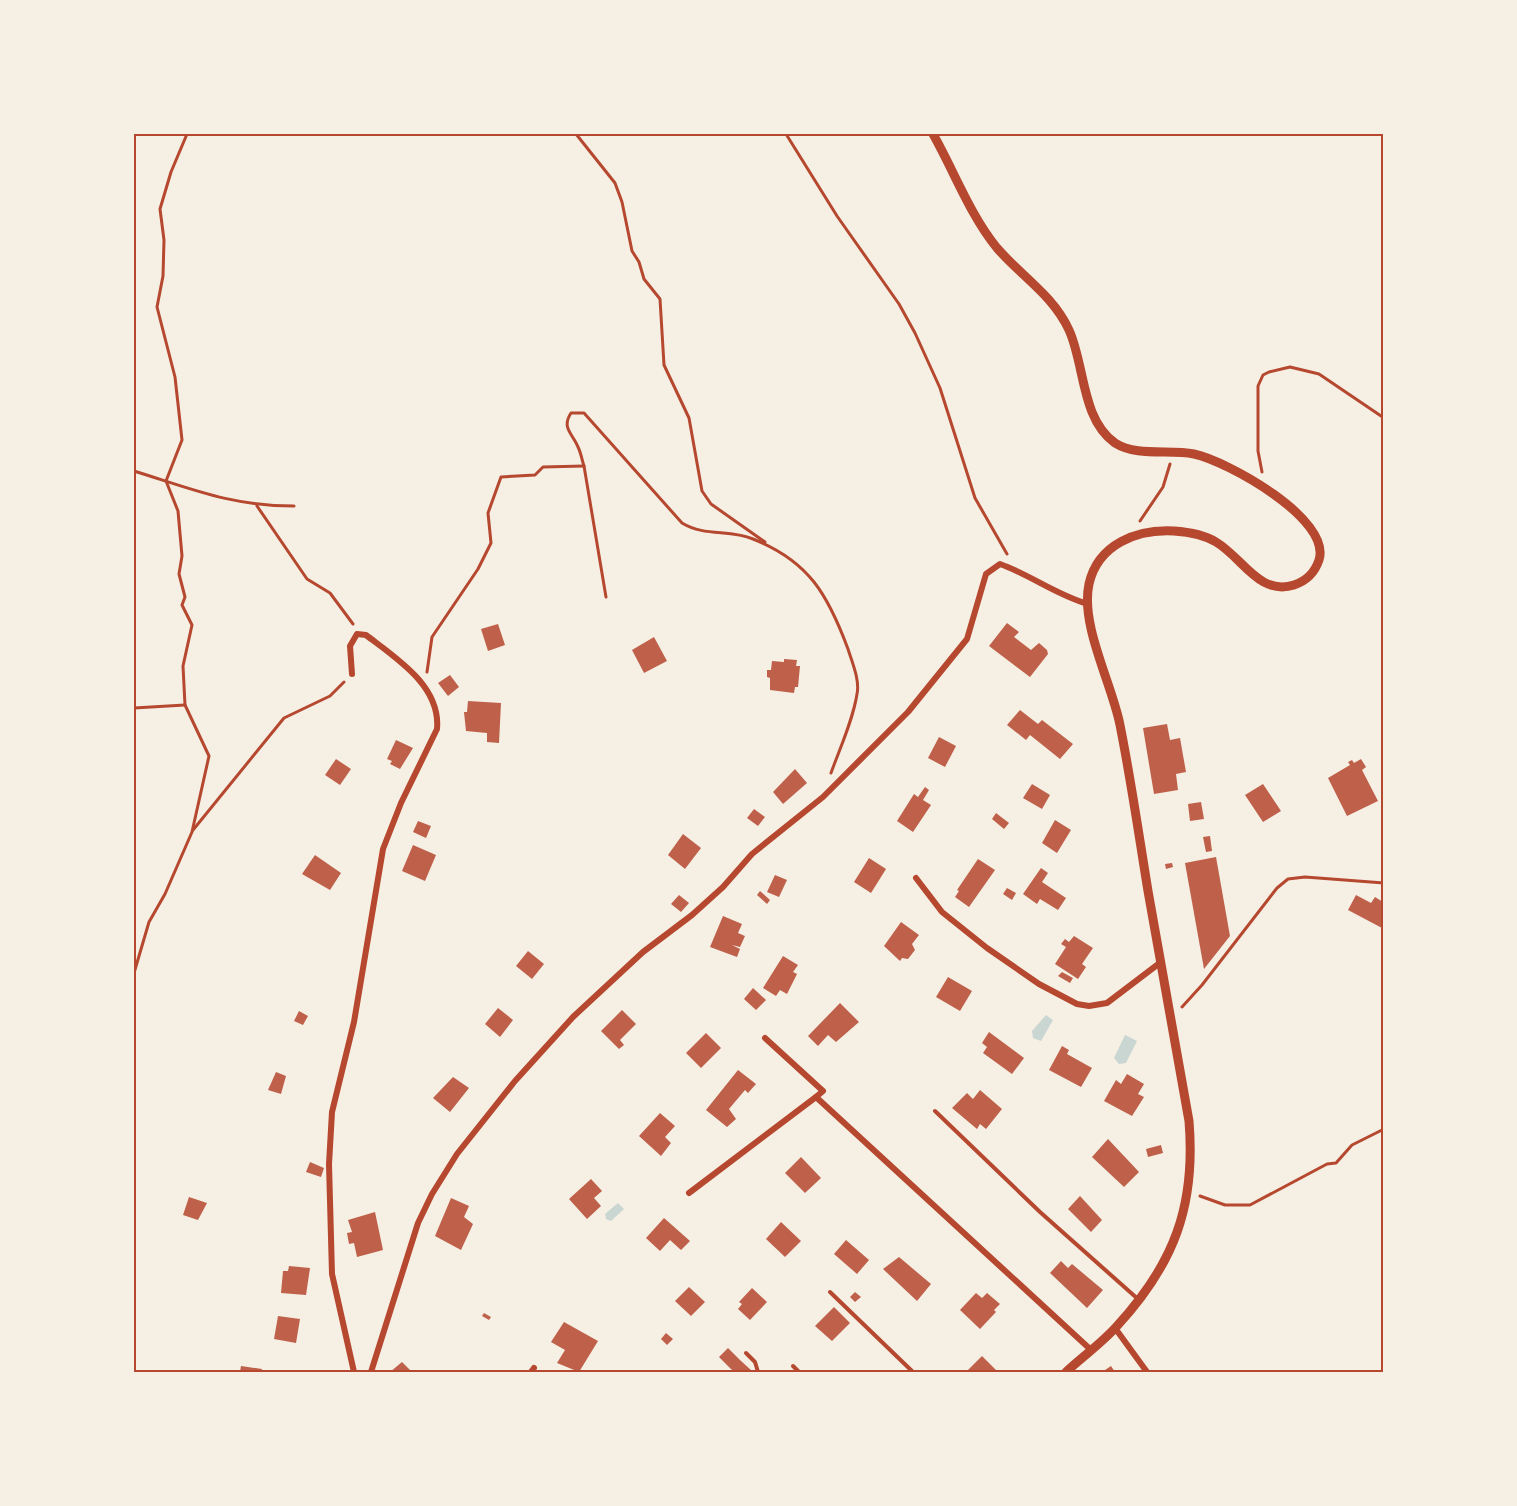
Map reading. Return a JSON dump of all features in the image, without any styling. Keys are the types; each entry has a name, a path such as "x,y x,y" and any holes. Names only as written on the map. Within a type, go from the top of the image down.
{"street":[{"path":"933,134 985,231 999,250 1039,288 1065,323 1079,358 1090,407 1104,432 1120,446 1192,453 1209,459 1262,488 1300,515 1318,537 1321,555 1311,575 1298,584 1280,588 1265,584 1224,547 1192,533 1163,531 1115,544 1101,558 1089,584 1090,622 1120,722 1172,1018 1189,1121 1192,1156 1184,1216 1166,1262 1139,1301 1115,1328 1066,1372"},
{"path":"371,1372 418,1223 432,1194 457,1154 515,1081 573,1017 642,952 692,915 752,854 823,797 908,712 967,639 986,573 1000,564 1016,570 1043,587 1088,604"},
{"path":"352,674 350,646 357,634 366,635 407,667 425,689 438,718 437,729 401,803 383,849 354,1022 332,1112 329,1240 332,1274 354,1372"},
{"path":"916,878 942,912 987,948 1039,984 1077,1004 1089,1006 1107,1003 1162,962"},
{"path":"689,1193 823,1091 765,1038"},
{"path":"816,1097 1090,1349"},
{"path":"1115,1328 1147,1372"}],"lane":[{"path":"935,1111 1040,1212 1139,1301"},
{"path":"830,1292 913,1372"},
{"path":"746,1353 755,1362 758,1372"},
{"path":"793,1366 799,1372"}],"path":[{"path":"134,973 149,922 165,894 192,832 209,756 185,705 183,666 192,625 182,605 185,597 179,574 182,556 178,511 166,481 182,440 175,377 157,308 163,276 164,240 160,208 171,172 187,134"},
{"path":"576,134 615,183 622,202 632,251 639,262 644,279 660,299 663,365 688,418 702,491 711,504 812,576 834,612 854,667 858,692 823,797"},
{"path":"786,134 837,216 899,304 915,333 940,388 975,498 1016,570"},
{"path":"1262,488 1257,396 1263,375 1280,368 1308,370 1319,374 1383,418"},
{"path":"606,597 584,466 578,446 567,431 566,421 571,413 578,411 584,413 682,524 694,531 727,531 772,547"},
{"path":"1134,537 1171,468 1168,452"},
{"path":"425,689 432,637 478,569 491,543 488,513 501,477 535,475 543,467 584,466"},
{"path":"134,471 212,497 257,506 294,506"},
{"path":"257,506 307,579 330,593 350,617 357,634"},
{"path":"192,832 284,718 330,696 352,674"},
{"path":"134,708 185,705"},
{"path":"1172,1018 1202,985 1277,888 1288,879 1305,877 1383,883"},
{"path":"1189,1191 1225,1205 1250,1205 1327,1164 1336,1163 1352,1144 1383,1129"}],"shaded area":[{"path":"1046,1015 1053,1020 1041,1041 1033,1038 1032,1031"},
{"path":"1125,1035 1137,1041 1126,1063 1119,1064 1114,1058"},
{"path":"618,1203 624,1209 611,1221 606,1219 605,1214"}],"building":[{"path":"1007,623 1019,632 1014,637 1031,650 1039,643 1047,650 1048,654 1030,677 989,646"},
{"path":"498,624 505,645 488,651 481,629"},
{"path":"654,637 667,661 644,673 632,650"},
{"path":"784,659 797,660 796,666 800,666 798,687 795,687 794,693 770,690 767,670 771,670 772,661 784,662"},
{"path":"450,675 459,687 448,696 438,683"},
{"path":"468,701 501,703 499,743 487,742 487,733 466,731 464,712 467,712"},
{"path":"1020,710 1038,724 1042,720 1073,744 1060,759 1030,735 1026,740 1007,725"},
{"path":"1167,724 1170,740 1180,738 1186,772 1176,774 1178,790 1154,794 1143,728"},
{"path":"939,737 956,746 945,767 928,758"},
{"path":"396,740 413,748 400,769 390,764 392,761 387,759"},
{"path":"336,759 351,769 340,785 325,775"},
{"path":"1361,759 1366,767 1362,770 1378,801 1347,816 1328,778 1350,765 1348,762 1352,760 1354,763"},
{"path":"795,769 807,783 783,804 773,792"},
{"path":"1032,784 1050,795 1042,809 1023,798"},
{"path":"1263,784 1281,811 1263,822 1245,795"},
{"path":"925,787 929,790 923,800 931,805 913,832 897,821 914,794 918,797"},
{"path":"1201,802 1204,819 1190,821 1188,804"},
{"path":"754,809 765,817 758,826 747,818"},
{"path":"996,813 1009,823 1004,829 992,819"},
{"path":"1055,820 1071,830 1057,853 1042,843"},
{"path":"418,821 431,826 426,838 413,832"},
{"path":"683,834 701,848 685,869 668,855"},
{"path":"1210,836 1212,851 1206,852 1203,837"},
{"path":"413,845 436,855 425,881 402,871"},
{"path":"315,855 341,873 330,890 302,874"},
{"path":"1216,857 1230,936 1204,969 1185,863"},
{"path":"869,858 886,869 871,893 854,882"},
{"path":"978,859 995,870 969,907 955,897 959,891 957,890"},
{"path":"1172,863 1173,867 1166,869 1165,864"},
{"path":"1041,868 1048,873 1042,882 1066,898 1058,910 1040,899 1037,904 1023,894"},
{"path":"775,875 787,880 779,897 767,892"},
{"path":"1007,888 1016,893 1012,900 1003,894"},
{"path":"760,891 770,900 767,904 757,895"},
{"path":"679,895 689,903 681,912 671,904"},
{"path":"1356,895 1371,903 1375,897 1383,902 1382,928 1348,910"},
{"path":"723,916 742,924 738,933 745,936 740,947 732,945 740,949 737,957 710,947"},
{"path":"901,922 919,935 912,944 915,950 908,959 902,958 900,961 884,946"},
{"path":"1074,936 1093,948 1082,964 1086,967 1078,979 1055,964 1066,947 1061,944 1065,939 1069,942"},
{"path":"528,951 544,964 532,979 516,966"},
{"path":"783,956 798,965 793,972 797,974 787,994 780,990 776,996 763,988"},
{"path":"1062,972 1073,978 1070,983 1058,976"},
{"path":"948,977 972,991 960,1011 936,997"},
{"path":"753,988 766,1000 756,1010 744,999"},
{"path":"840,1003 859,1022 836,1042 828,1035 818,1046 808,1036"},
{"path":"498,1008 513,1020 500,1037 485,1024"},
{"path":"622,1010 636,1024 620,1040 624,1045 619,1049 601,1031"},
{"path":"299,1011 308,1016 303,1025 294,1021"},
{"path":"989,1032 1024,1058 1012,1074 983,1053 987,1047 982,1043"},
{"path":"706,1033 721,1048 701,1068 686,1053"},
{"path":"1062,1046 1069,1050 1067,1054 1092,1068 1081,1087 1049,1070"},
{"path":"738,1070 756,1084 748,1093 745,1090 729,1109 736,1119 727,1127 706,1110"},
{"path":"276,1072 286,1076 281,1094 268,1090"},
{"path":"1127,1074 1144,1084 1138,1094 1144,1097 1132,1116 1104,1101 1116,1080 1121,1084"},
{"path":"453,1077 469,1088 450,1112 433,1098"},
{"path":"980,1090 1002,1109 986,1129 980,1124 977,1129 952,1108 967,1093 973,1099"},
{"path":"660,1113 675,1126 665,1137 671,1143 661,1156 639,1136"},
{"path":"1108,1139 1139,1172 1124,1187 1092,1157"},
{"path":"1161,1145 1163,1153 1148,1157 1146,1149"},
{"path":"801,1157 821,1178 805,1193 785,1173"},
{"path":"310,1162 324,1168 321,1177 306,1172"},
{"path":"591,1179 602,1191 594,1198 601,1206 587,1219 569,1199"},
{"path":"1080,1196 1102,1220 1091,1232 1068,1209"},
{"path":"189,1197 207,1203 198,1220 183,1215"},
{"path":"451,1198 469,1206 464,1217 473,1224 461,1250 435,1236"},
{"path":"375,1212 383,1250 357,1257 354,1243 349,1244 347,1233 352,1232 348,1220"},
{"path":"664,1218 690,1241 681,1250 670,1240 660,1251 646,1238"},
{"path":"781,1222 801,1241 785,1257 766,1239"},
{"path":"846,1240 869,1260 857,1274 834,1254"},
{"path":"899,1257 931,1284 917,1301 883,1269"},
{"path":"1061,1261 1068,1268 1072,1264 1103,1290 1087,1308 1050,1273"},
{"path":"289,1266 310,1268 306,1295 281,1293 283,1271 288,1271"},
{"path":"689,1287 705,1302 691,1316 675,1301"},
{"path":"752,1288 767,1302 750,1320 738,1309 742,1304 739,1302"},
{"path":"855,1292 861,1297 855,1302 850,1297"},
{"path":"976,1293 982,1298 987,1293 1000,1304 994,1310 996,1312 980,1329 960,1310"},
{"path":"834,1307 850,1323 832,1341 815,1326"},
{"path":"484,1313 491,1317 489,1320 482,1316"},
{"path":"278,1316 300,1319 296,1343 274,1339"},
{"path":"564,1322 598,1341 579,1372 557,1363 565,1350 551,1342"},
{"path":"666,1333 673,1339 667,1345 661,1339"},
{"path":"728,1348 752,1371 735,1372 731,1369 719,1357"},
{"path":"982,1356 998,1372 966,1372"},
{"path":"402,1362 412,1372 390,1372"},
{"path":"241,1366 262,1369 261,1372 240,1372"},
{"path":"1111,1366 1115,1372 1102,1372"}]}
